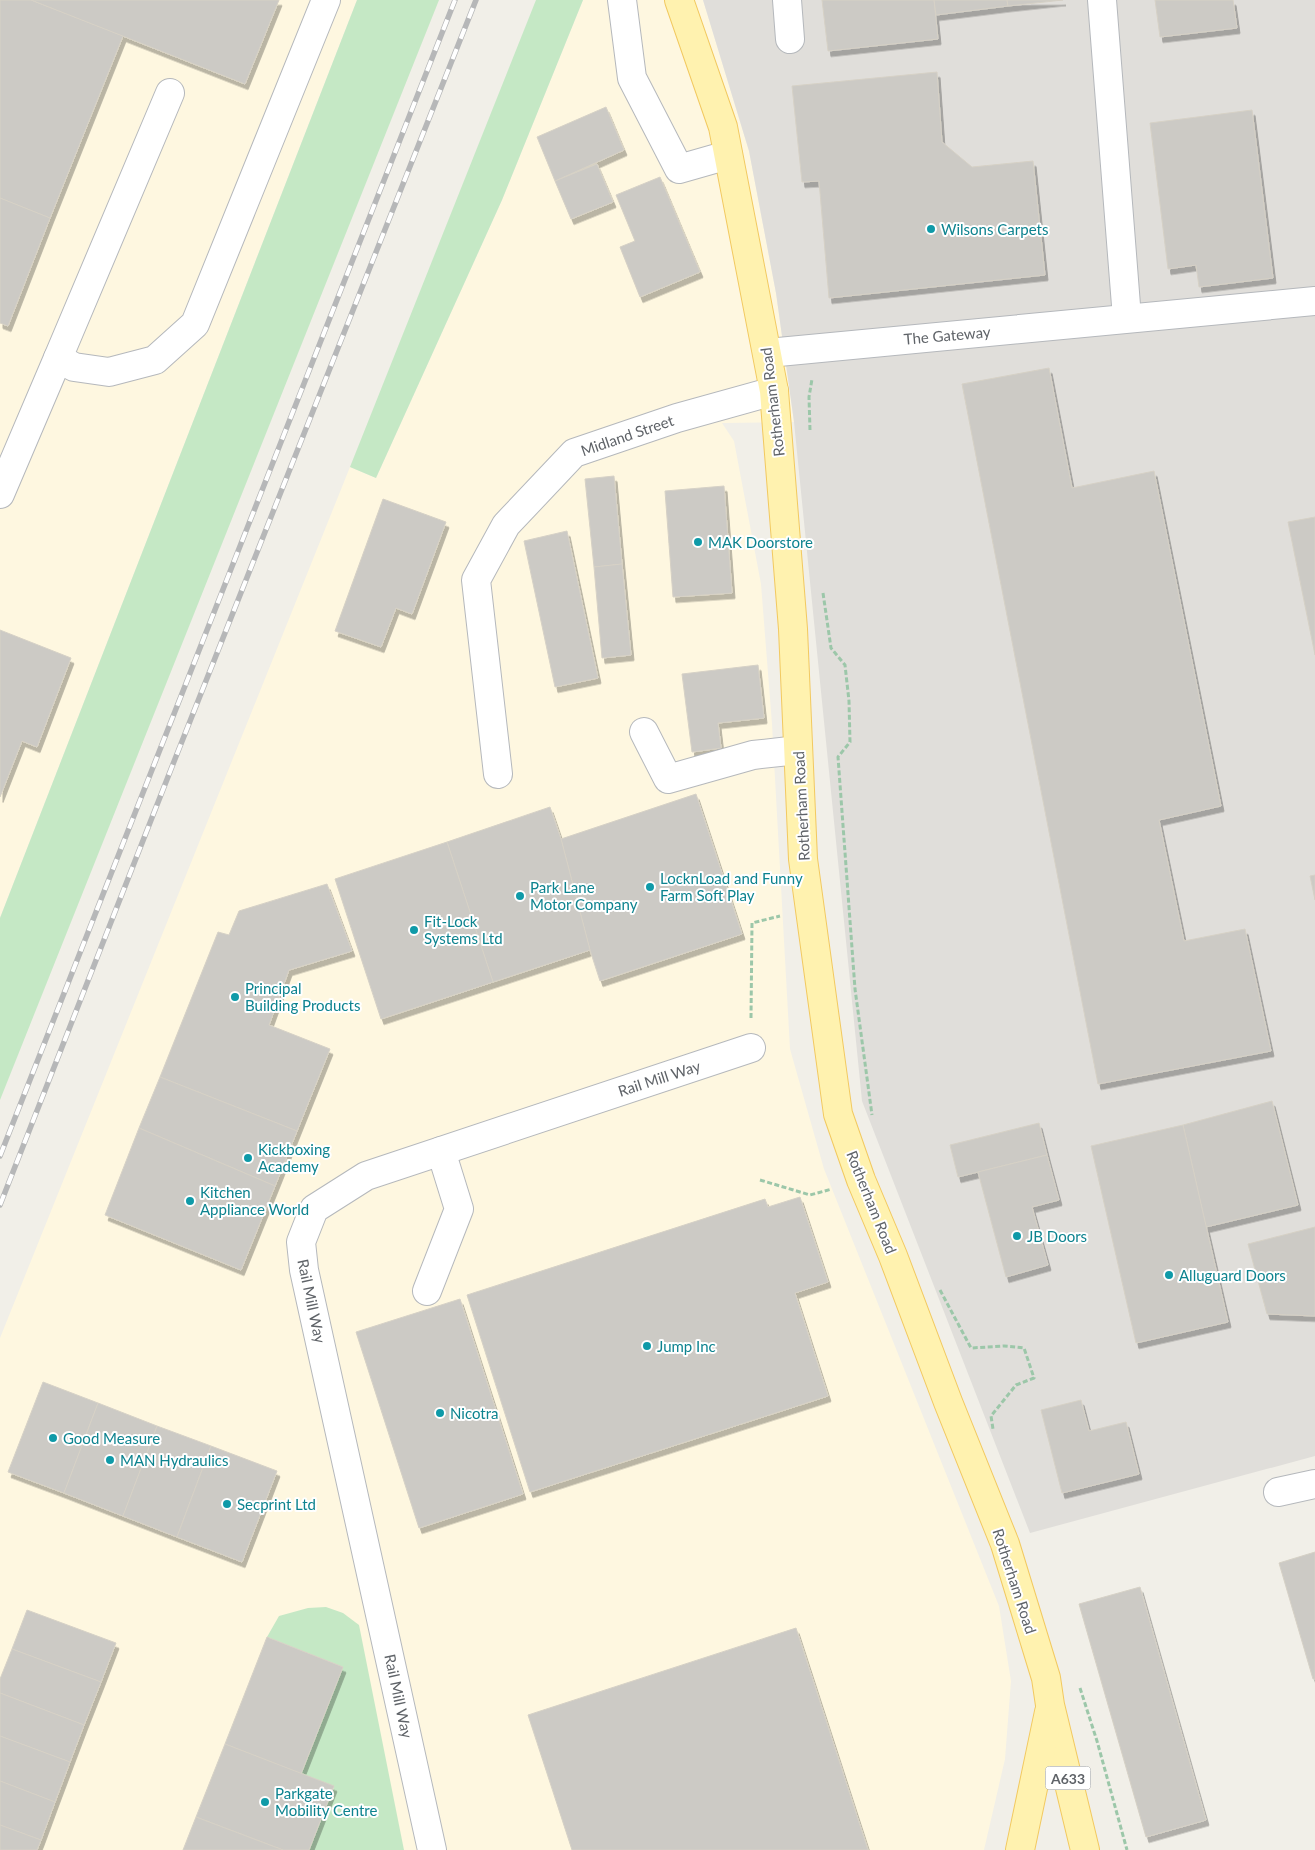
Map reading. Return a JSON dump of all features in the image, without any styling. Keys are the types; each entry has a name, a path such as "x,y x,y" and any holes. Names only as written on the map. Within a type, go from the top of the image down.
{"main road":[{"name":"Rotherham Road","path":"679,0 723,127 774,391 793,629 803,859 838,1114 861,1180 893,1256 948,1402 1005,1544 1046,1678 1050,1705 1085,1850"},
{"name":"Rotherham Road","path":"1020,1850 1050,1705"}],"street":[{"path":"58,358 74,367 109,372 155,360 195,324 326,0"},
{"path":"622,0 632,78 679,169 728,155"},
{"path":"787,0 790,39"},
{"path":"1102,0 1127,318"},
{"path":"0,494 170,93"},
{"name":"The Gateway","path":"768,353 1315,301"},
{"name":"Midland Street","path":"498,774 476,580 506,524 574,453 677,418 774,391"},
{"path":"644,732 668,778 754,755 798,750"},
{"name":"Rail Mill Way","path":"432,1850 304,1270 301,1242 314,1209 366,1176 751,1048"},
{"path":"427,1291 459,1209 441,1151"},
{"path":"1278,1492 1315,1484"}],"path":[{"path":"810,348 812,377 809,397 810,437"},
{"path":"822,592 831,648 845,665 849,701 850,742 838,757 855,989 872,1116"},
{"path":"751,1048 752,923 809,908"},
{"path":"760,1180 810,1195 861,1180"},
{"path":"938,1284 971,1348 1004,1346 1024,1348 1034,1378 1016,1385 991,1416 994,1434"},
{"path":"1079,1684 1127,1850"}],"shaded area":[{"path":"0,0 357,0 0,918"},
{"path":"583,0 703,0 749,151 776,293 794,422 722,423 734,441 761,584 772,724 790,1049 824,1169 999,1606 1011,1681 1005,1759 984,1850 0,1850 0,1338 350,467 376,478 502,200"},
{"path":"703,0 1315,0 1315,1456 1030,1533 862,1101 794,422 776,293 749,151"}],"green space":[{"path":"357,0 439,0 0,1100 0,918"},
{"path":"536,0 583,0 502,200 376,478 350,467"},
{"path":"326,1607 343,1613 359,1625 404,1850 309,1850 334,1787 301,1774 343,1667 267,1637 279,1616 308,1608"}],"building":[{"path":"0,0 31,0 123,36 50,218 0,198"},
{"path":"31,0 279,0 245,84"},
{"path":"822,0 934,0 938,39 828,51"},
{"path":"934,0 1007,0 1008,6 936,15"},
{"path":"1007,0 1063,0 1008,6"},
{"path":"1155,0 1233,0 1237,28 1160,37"},
{"name":"Wilsons Carpets","path":"937,72 942,142 972,167 1033,161 1045,275 829,298 819,181 802,182 792,86"},
{"path":"606,107 624,150 555,181 537,137"},
{"path":"1252,110 1273,278 1199,287 1196,265 1168,269 1150,123"},
{"path":"597,164 613,202 571,219 555,181"},
{"path":"660,177 700,272 640,297 620,247 635,241 616,195"},
{"path":"0,198 50,218 8,326 0,323"},
{"path":"1049,368 1072,488 1154,471 1221,806 1159,820 1184,941 1245,929 1271,1051 1098,1084 962,384"},
{"path":"614,476 622,564 594,567 585,479"},
{"name":"MAK Doorstore","path":"724,486 732,593 673,597 665,491"},
{"path":"383,499 446,522 412,614 396,608 381,647 335,631"},
{"path":"1315,517 1315,655 1288,522"},
{"path":"567,531 598,678 555,687 524,541"},
{"path":"622,564 631,655 602,658 594,567"},
{"path":"0,630 71,658 37,747 22,741 0,797"},
{"path":"758,665 764,718 718,723 721,748 692,752 682,674"},
{"name":"LocknLoad and Funny Farm Soft Play","path":"696,794 742,934 600,981 561,839"},
{"name":"Park Lane Motor Company","path":"550,807 561,839 590,950 493,982 447,842"},
{"name":"Fit-Lock Systems Ltd","path":"447,842 493,982 381,1019 335,879"},
{"path":"1315,875 1315,900 1310,876"},
{"name":"Principal Building Products","path":"327,884 352,951 289,970 269,1025 330,1049 297,1131 160,1077 218,932 229,935 239,911"},
{"name":"Kickboxing Academy","path":"160,1077 297,1131 275,1186 139,1128"},
{"path":"1272,1101 1298,1205 1206,1227 1183,1125"},
{"path":"1039,1123 1047,1155 958,1177 950,1145"},
{"name":"Alluguard Doors","path":"1183,1125 1228,1322 1136,1343 1091,1146"},
{"name":"Kitchen Appliance World","path":"139,1128 275,1186 241,1270 105,1215"},
{"name":"JB Doors","path":"1047,1155 1059,1200 1032,1207 1048,1265 1006,1277 978,1172"},
{"name":"Jump Inc","path":"800,1197 828,1282 795,1293 828,1396 530,1492 467,1295 765,1199 768,1207"},
{"path":"1315,1227 1315,1316 1267,1314 1248,1244"},
{"name":"Nicotra","path":"460,1299 523,1494 419,1528 356,1332"},
{"name":"Good Measure","path":"43,1382 98,1403 64,1493 8,1472"},
{"path":"1081,1400 1089,1431 1126,1422 1139,1474 1062,1493 1041,1410"},
{"name":"MAN Hydraulics","path":"98,1403 157,1426 123,1516 64,1493"},
{"path":"157,1426 211,1446 177,1537 123,1516"},
{"name":"Secprint Ltd","path":"211,1446 277,1471 242,1562 177,1537"},
{"path":"1315,1552 1315,1679 1313,1679 1279,1563"},
{"path":"1140,1587 1206,1820 1146,1837 1079,1604"},
{"path":"27,1610 116,1643 101,1682 12,1649"},
{"path":"796,1628 868,1850 572,1850 528,1715"},
{"path":"267,1637 343,1667 301,1774 225,1744"},
{"path":"12,1649 101,1682 84,1725 0,1693 0,1679"},
{"path":"0,1693 84,1725 70,1762 0,1736"},
{"path":"0,1736 70,1762 55,1802 0,1781"},
{"name":"Parkgate Mobility Centre","path":"225,1744 334,1786 309,1850 283,1850 196,1817"},
{"path":"0,1781 55,1802 41,1840 0,1825"},
{"path":"196,1817 283,1850 183,1850"},
{"path":"0,1825 41,1840 37,1850 0,1850"}],"railway":[{"path":"0,1156 455,0"},
{"path":"0,1205 476,0"}],"place":[{"name":"Wilsons Carpets","path":"931,229"},
{"name":"MAK Doorstore","path":"698,542"},
{"name":"LocknLoad and Funny Farm Soft Play","path":"650,887"},
{"name":"Park Lane Motor Company","path":"520,896"},
{"name":"Fit-Lock Systems Ltd","path":"414,930"},
{"name":"Principal Building Products","path":"235,997"},
{"name":"Kickboxing Academy","path":"248,1158"},
{"name":"Kitchen Appliance World","path":"190,1201"},
{"name":"JB Doors","path":"1017,1236"},
{"name":"Alluguard Doors","path":"1169,1275"},
{"name":"Jump Inc","path":"647,1346"},
{"name":"Nicotra","path":"440,1413"},
{"name":"Good Measure","path":"53,1438"},
{"name":"MAN Hydraulics","path":"110,1460"},
{"name":"Secprint Ltd","path":"227,1504"},
{"name":"Parkgate Mobility Centre","path":"265,1802"}]}
